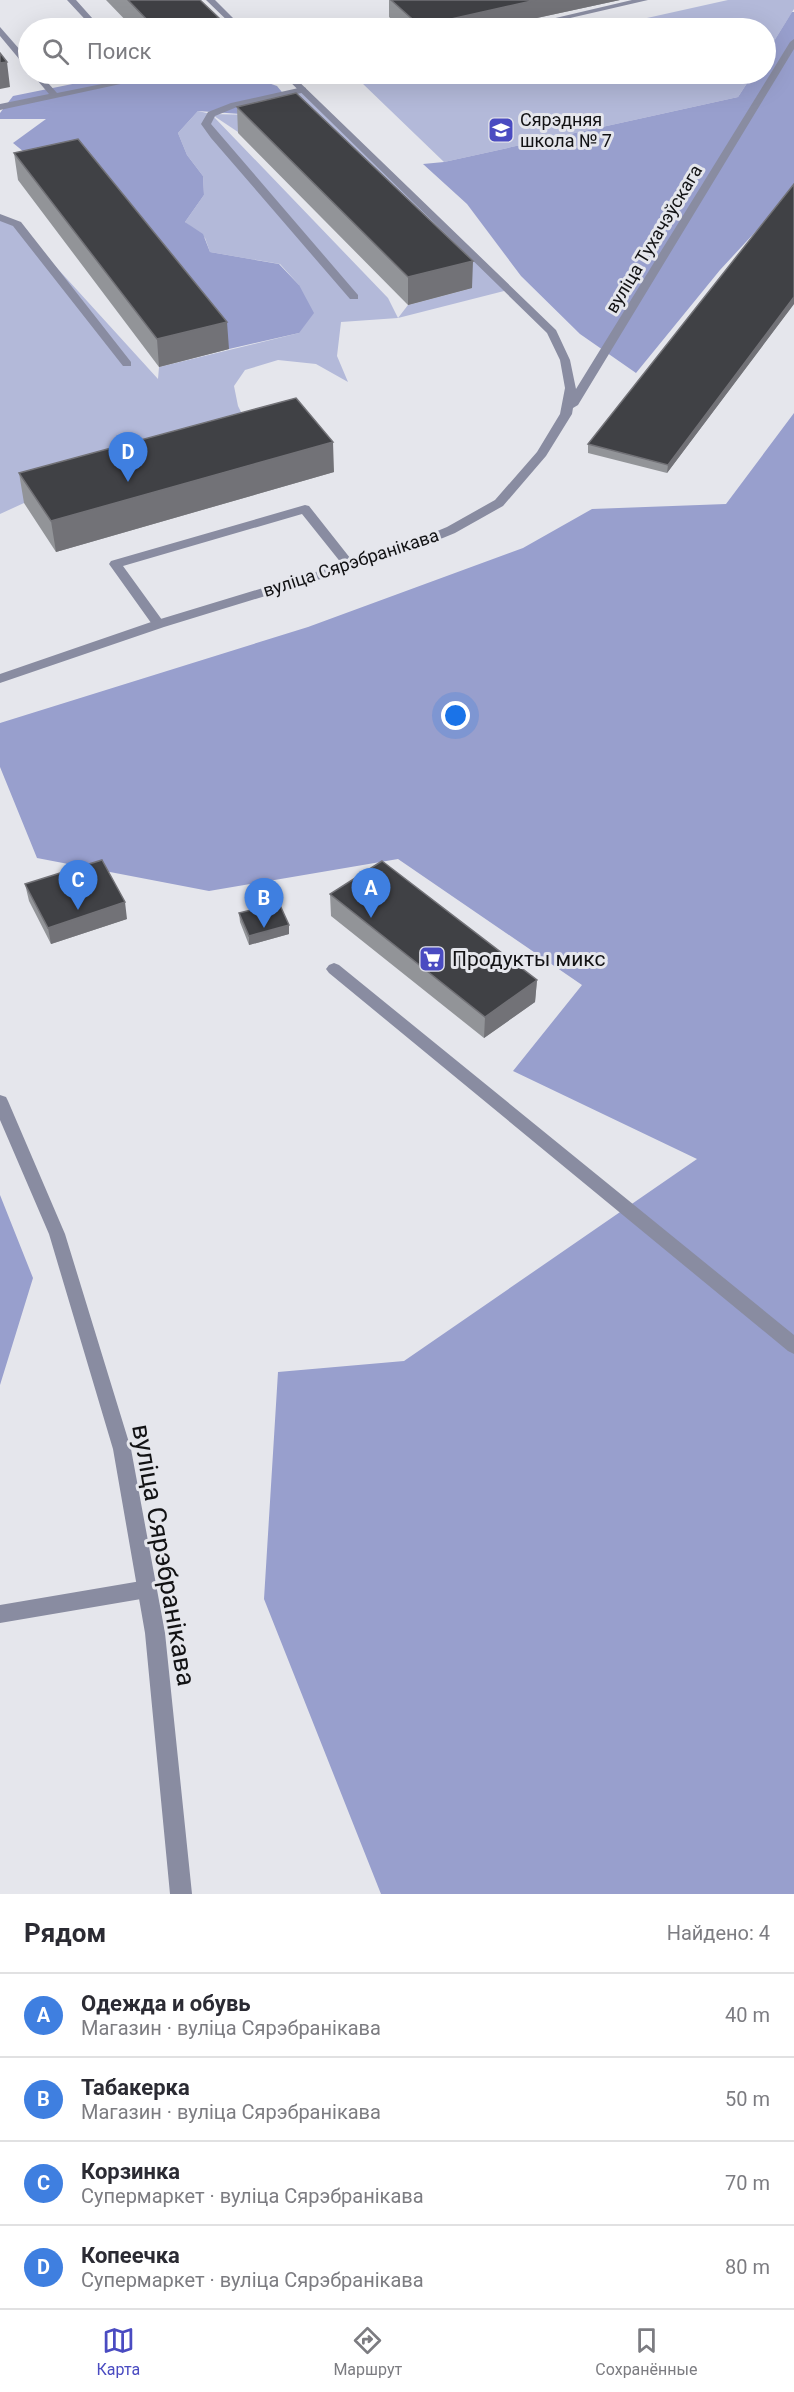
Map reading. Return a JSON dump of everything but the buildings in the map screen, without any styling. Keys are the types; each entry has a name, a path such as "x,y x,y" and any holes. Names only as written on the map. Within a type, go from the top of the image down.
{"street":[{"path":"71,0 88,18"},
{"path":"210,0 229,18"},
{"path":"562,18 644,0"},
{"path":"0,30 18,52"},
{"name":"вуліца Тухачэўскага","path":"776,71 794,42"},
{"path":"45,84 55,96"},
{"path":"0,107 107,84"},
{"name":"вуліца Сярэбранікава","path":"0,679 159,624 405,549 451,530 499,503 542,454 566,414 571,388 566,360 552,332 297,84"},
{"name":"вуліца Тухачэўскага","path":"542,454 768,84"},
{"path":"303,90 234,105 211,114 206,124 354,297"},
{"path":"0,217 17,224 127,364"},
{"path":"159,624 115,564 305,509 350,566"},
{"path":"334,969 794,1346"},
{"name":"вуліца Сярэбранікава","path":"0,1101 57,1234 123,1449 155,1633 181,1894"},
{"path":"0,1614 147,1588"}],"shaded area":[{"path":"728,0 794,0 794,9 776,38 776,18 647,18"},
{"path":"794,12 794,190 720,270 636,373 580,334 521,276 467,204 423,164 444,162 738,97 746,84 776,84 776,38"},
{"path":"72,84 271,84 277,86 294,107 255,115 198,111 178,133 187,155 203,176 204,195 185,222 203,234 210,252 279,264 299,285 314,313 299,333 229,349 81,166 18,180 24,152 13,143 46,119 0,119 0,113 13,96"},
{"name":"Сярэдняя школа № 7","path":"363,84 746,84 738,97 444,162"},
{"path":"300,87 508,290 398,318 341,322 337,356 348,382 316,364 278,360 245,370 234,386 238,406 247,424 24,503 0,514 0,217 17,224 158,379 159,367 299,333 299,285 280,264 210,252 205,238 185,222 204,195 203,176 187,155 178,133 198,111 211,114 255,115 284,94","holes":["214,116 472,288 408,305 398,318 388,298 214,117"]},
{"path":"794,413 794,1894 381,1894 264,1599 278,1372 404,1361 697,1159 513,1071 582,985 398,859 209,891 37,858 0,767 0,723 308,627 523,548 592,509 726,504"},
{"path":"0,1195 33,1278 0,1385"}],"place":[{"name":"Сярэдняя школа № 7","path":"501,130"},
{"name":"Копеечка","path":"128,482"},
{"name":"Корзинка","path":"78,910"},
{"name":"Одежда и обувь","path":"371,918"},
{"name":"Табакерка","path":"264,928"},
{"name":"Продукты микс","path":"432,959"}]}
